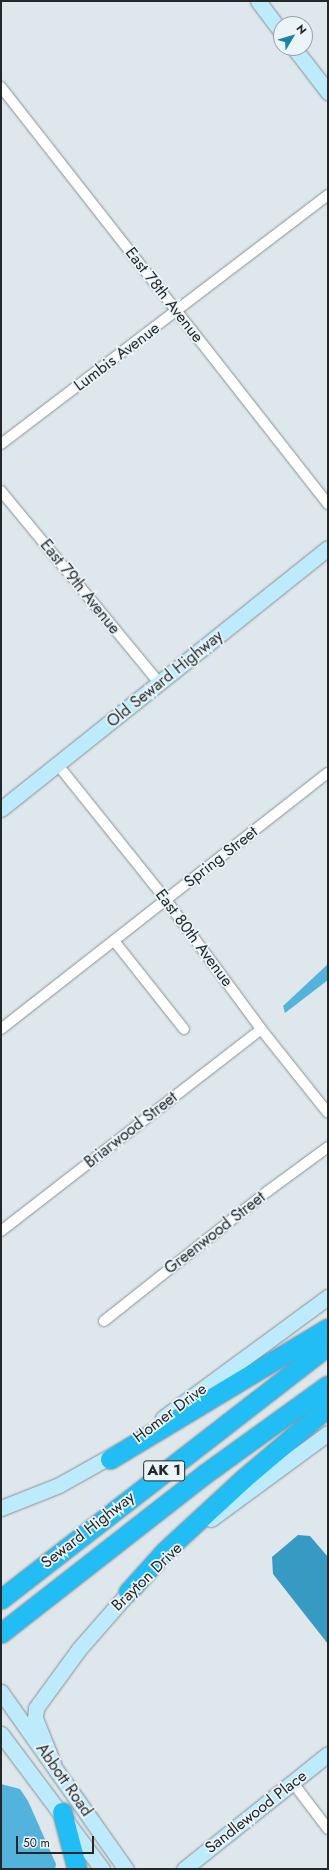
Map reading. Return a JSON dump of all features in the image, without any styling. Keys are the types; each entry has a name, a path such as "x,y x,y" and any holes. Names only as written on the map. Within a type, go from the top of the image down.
{"highway":[{"path":"110,1459 328,1328"},
{"name":"Seward Highway","path":"1,1599 328,1345"},
{"name":"Seward Highway","path":"1,1633 206,1473 328,1385"},
{"path":"128,1592 165,1552 244,1478 328,1407"},
{"path":"62,1812 77,1869"}],"main road":[{"path":"258,1 273,21"},
{"path":"300,56 328,92"},
{"name":"Old Seward Highway","path":"1,809 328,548"},
{"name":"Homer Drive","path":"1,1508 60,1485 110,1459 328,1297"},
{"name":"Brayton Drive","path":"53,1763 35,1718 36,1708 79,1649 128,1592 206,1523 328,1433"},
{"name":"Abbott Road","path":"1,1692 53,1763 126,1869"},
{"name":"Abbott Road","path":"1,1734 62,1812 102,1869"},
{"name":"Sandlewood Place","path":"184,1869 328,1754"}],"street":[{"name":"East 78th Avenue","path":"1,86 328,504"},
{"name":"Lumbis Avenue","path":"1,444 328,195"},
{"name":"East 79th Avenue","path":"1,491 159,683"},
{"name":"East 80th Avenue","path":"58,765 166,900 261,1028 328,1113"},
{"name":"Spring Street","path":"1,1029 115,942 166,900 328,773"},
{"path":"115,942 184,1029"},
{"name":"Briarwood Street","path":"1,1231 261,1028"},
{"name":"Greenwood Street","path":"104,1321 268,1191 328,1147"},
{"path":"292,1783 328,1829"}],"shaded area":[{"path":"328,964 328,980 285,1013 283,1006"},
{"path":"298,1535 310,1536 328,1557 328,1644 273,1574 272,1557"},
{"path":"1,1784 20,1789 28,1801 56,1864 55,1869 1,1869"}]}
